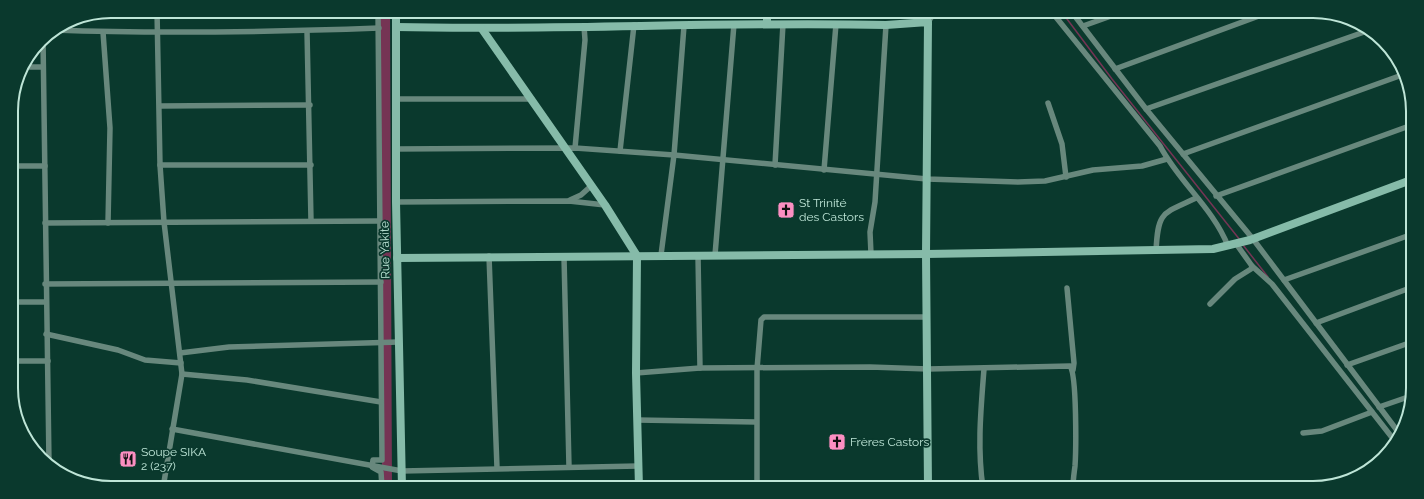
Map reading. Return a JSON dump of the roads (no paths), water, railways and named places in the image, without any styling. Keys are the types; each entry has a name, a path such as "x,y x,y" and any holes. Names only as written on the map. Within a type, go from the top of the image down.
{"street":[{"path":"157,18 160,106 160,165 164,222 182,374 164,481"},
{"path":"372,464 373,460 382,460 378,18"},
{"name":"Rue Yakite","path":"396,18 396,202 401,481"},
{"path":"766,18 766,24"},
{"path":"928,481 926,254 928,22 931,18"},
{"path":"1057,18 1160,146 1167,159 1196,198 1216,219 1232,245 1272,284 1392,437"},
{"path":"1077,18 1146,109 1284,280 1396,429"},
{"path":"1083,26 1105,18"},
{"path":"1115,69 1253,18"},
{"path":"396,27 482,29 734,24 886,25 928,22"},
{"path":"715,255 734,24"},
{"path":"775,165 783,24"},
{"path":"824,170 836,24"},
{"path":"620,151 634,25"},
{"path":"871,254 870,232 875,202 886,25"},
{"path":"575,148 585,40 584,26"},
{"path":"661,255 674,155 684,26"},
{"path":"64,30 103,32 307,31 379,28"},
{"path":"482,29 529,99 605,205 637,256 636,373 638,481"},
{"path":"307,31 310,105 311,221"},
{"path":"103,32 110,128 108,223"},
{"path":"1146,109 1362,32"},
{"path":"44,46 46,334 48,361 49,457"},
{"path":"29,67 43,67"},
{"path":"1183,154 1399,76"},
{"path":"396,99 529,99"},
{"path":"1048,103 1062,144 1066,177"},
{"path":"160,106 310,105"},
{"path":"1216,196 1406,127"},
{"path":"396,149 575,148 723,159 927,179 1018,182 1044,181 1093,170 1155,164 1167,159"},
{"path":"160,165 310,165"},
{"path":"18,166 45,166"},
{"path":"397,258 489,256 564,257 926,254 1192,250 1232,245 1252,240 1406,182"},
{"path":"569,201 581,195 591,186"},
{"path":"1156,251 1158,222 1162,216 1196,198"},
{"path":"396,202 569,201 605,205"},
{"path":"45,223 379,221"},
{"path":"1284,280 1406,236"},
{"path":"489,256 498,468"},
{"path":"698,256 700,368"},
{"path":"564,257 569,467"},
{"path":"1210,304 1235,279 1251,269 1252,266"},
{"path":"46,284 381,282"},
{"path":"1066,288 1074,363 1075,466 1074,481"},
{"path":"1316,323 1406,289"},
{"path":"18,302 46,302"},
{"path":"757,481 756,369 760,324 764,317 927,317"},
{"path":"46,334 118,350 145,360 181,363"},
{"path":"180,353 229,347 399,342"},
{"path":"1347,364 1406,344"},
{"path":"18,361 48,361"},
{"path":"636,373 700,368 756,369 870,367 984,369 1065,365 1070,366 1073,370"},
{"path":"983,481 980,437 984,369"},
{"path":"182,374 247,380 381,402"},
{"path":"1379,407 1405,398"},
{"path":"1303,433 1322,431 1372,412"},
{"path":"637,420 756,422"},
{"path":"172,429 372,464 382,468 400,470 638,466"},
{"path":"372,464 372,467 381,472 382,481"}],"waterway":[{"path":"385,18 387,481"},
{"path":"1066,18 1112,79 1240,240"},
{"path":"1243,245 1268,277"}],"place":[{"name":"St Trinité des Castors","path":"786,210"},
{"name":"Frères Castors","path":"837,442"},
{"name":"Soupe SIKA 2 (237)","path":"128,459"}]}
